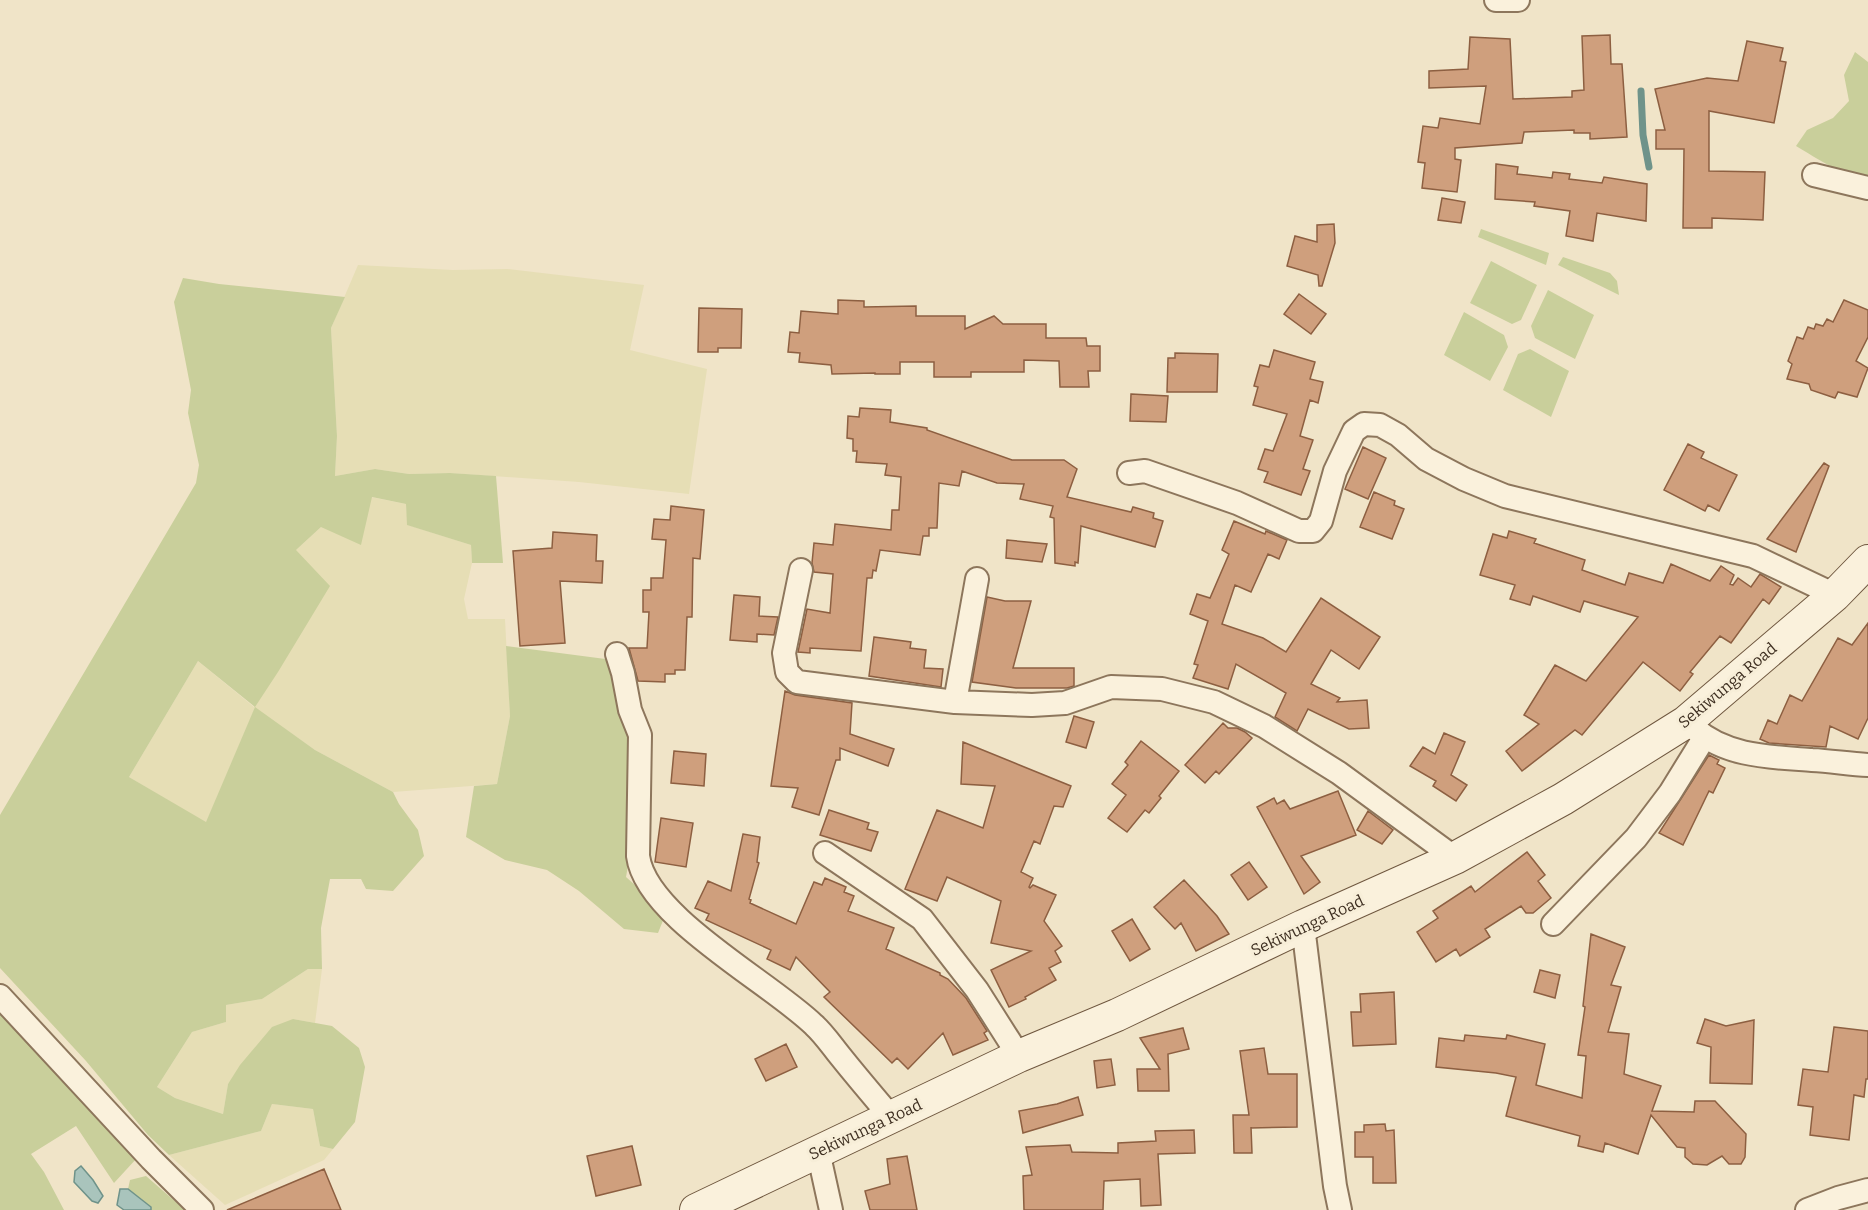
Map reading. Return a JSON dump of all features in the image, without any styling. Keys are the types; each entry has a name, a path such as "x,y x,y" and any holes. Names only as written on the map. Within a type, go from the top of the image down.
{"main road":[{"name":"Sekiwunga Road","path":"696,1210 1019,1056 1158,996 1303,926 1455,858 1695,730 1868,561"}],"street":[{"path":"1496,0 1518,0"},
{"path":"1814,175 1868,188"},
{"path":"1129,473 1145,471 1237,503 1299,531 1313,531 1321,521 1335,471 1354,430 1364,424 1380,425 1398,435 1426,459 1464,479 1505,496 1753,556 1835,594"},
{"path":"801,570 784,653 787,672 797,682 955,702 1032,705 1065,703 1111,687 1162,690 1214,702 1264,726 1339,773 1455,858"},
{"path":"955,702 977,579"},
{"path":"617,654 630,710 640,735 638,856 639,867 644,878 662,903 702,939 774,991 814,1025 891,1117"},
{"path":"1553,924 1636,838 1670,793 1695,730 1743,753 1868,765"},
{"path":"825,853 922,919 977,990 1019,1056"},
{"path":"1303,926 1335,1186 1340,1210"},
{"path":"0,996 151,1159 202,1210"},
{"path":"818,1151 831,1210"},
{"path":"1807,1210 1868,1190"}],"shaded area":[{"path":"358,265 453,270 507,269 644,285 630,350 707,369 689,494 579,482 450,473 409,474 375,469 335,476 337,436 331,328"},
{"path":"371,497 406,504 408,525 471,545 472,563 464,599 468,619 505,619 510,716 497,784 393,792 315,750 255,708 206,823 129,777 198,661 254,707 296,550 321,527"},
{"path":"308,969 322,969 315,1023 293,1019 228,1084 223,1114 175,1098 157,1087 192,1032 226,1022 226,1005 262,999"},
{"path":"272,1104 313,1109 320,1146 333,1149 324,1160 225,1205 169,1155 261,1131"}],"green space":[{"path":"1855,52 1868,62 1868,177 1849,174 1796,146 1807,130 1833,118 1849,101 1844,75"},
{"path":"1481,229 1549,253 1546,265 1478,237"},
{"path":"1563,257 1610,273 1617,281 1619,295 1558,265"},
{"path":"1491,261 1537,285 1521,320 1512,324 1470,303"},
{"path":"183,278 345,297 331,328 337,436 335,476 375,469 409,474 450,473 496,476 503,563 472,563 471,545 407,525 406,504 372,497 361,545 321,527 296,550 330,586 255,707 315,750 393,792 418,830 424,856 393,891 366,889 361,879 330,879 321,928 322,969 308,969 262,999 226,1005 226,1022 192,1032 157,1087 175,1098 223,1114 228,1084 240,1065 272,1027 293,1019 332,1026 359,1048 365,1067 355,1122 333,1149 320,1146 313,1109 272,1104 261,1131 169,1155 148,1135 86,1061 0,968 0,815 196,483 199,465 188,413 191,390 174,302","holes":["198,661 255,707 206,822 129,777"]},
{"path":"1548,290 1594,315 1575,359 1535,338 1531,326"},
{"path":"1464,312 1504,335 1508,347 1490,381 1444,355"},
{"path":"1530,349 1569,371 1551,417 1503,390 1518,354"},
{"path":"506,646 613,660 636,758 631,849 626,877 666,913 658,933 624,929 579,891 547,870 505,860 466,837 474,786 497,784 510,716"},
{"path":"0,1009 53,1066 77,1096 137,1158 114,1183 76,1126 31,1154 44,1172 64,1210 0,1210"},
{"path":"146,1176 185,1210 151,1210 151,1207 128,1189 130,1180"}],"water":[{"path":"81,1166 103,1196 98,1203 92,1201 74,1182 75,1171"},
{"path":"120,1189 128,1189 151,1207 151,1210 124,1210 117,1205"}],"building":[{"path":"1610,35 1611,64 1622,64 1627,137 1590,139 1590,133 1574,133 1574,130 1524,132 1522,143 1455,148 1455,159 1461,160 1457,192 1422,188 1425,163 1418,162 1423,126 1438,128 1440,118 1480,124 1486,86 1429,88 1429,71 1468,69 1470,37 1510,39 1513,99 1572,97 1572,91 1584,90 1582,36"},
{"path":"1747,41 1783,48 1780,61 1786,62 1774,123 1709,111 1709,171 1765,172 1763,220 1712,218 1712,228 1683,228 1684,149 1656,149 1656,130 1665,130 1655,89 1707,78 1738,81"},
{"path":"1496,164 1518,167 1517,174 1552,178 1553,172 1570,174 1569,179 1602,183 1604,177 1647,184 1646,221 1597,213 1593,241 1566,236 1570,211 1534,206 1535,202 1495,199"},
{"path":"1442,198 1465,202 1461,223 1438,220"},
{"path":"1334,224 1335,243 1322,286 1319,286 1318,275 1287,266 1295,236 1317,242 1317,225"},
{"path":"1299,294 1326,314 1311,334 1284,314"},
{"path":"838,300 864,301 864,307 916,306 916,316 965,316 965,329 994,316 1003,324 1046,324 1046,338 1086,338 1087,346 1100,346 1100,371 1088,371 1089,387 1060,387 1059,361 1024,360 1024,372 971,372 971,377 934,377 934,362 900,362 900,374 832,374 831,365 799,362 800,353 788,352 790,332 799,333 801,311 838,314"},
{"path":"1844,300 1868,310 1868,337 1856,361 1868,368 1857,397 1838,392 1835,398 1811,390 1809,384 1787,379 1792,364 1788,361 1797,337 1803,339 1808,327 1814,329 1816,324 1823,326 1827,319 1833,322"},
{"path":"699,308 742,309 741,348 718,348 718,352 698,352"},
{"path":"1274,350 1315,362 1310,379 1323,382 1318,403 1310,400 1300,436 1313,440 1303,469 1310,471 1301,495 1264,482 1268,472 1258,469 1265,449 1273,451 1287,414 1253,405 1258,387 1254,386 1260,365 1269,367"},
{"path":"1175,353 1218,354 1217,392 1167,392 1168,358 1175,358"},
{"path":"1131,394 1168,396 1166,422 1130,421"},
{"path":"860,408 891,410 890,422 927,428 927,430 1012,460 1064,460 1077,469 1067,497 1131,512 1133,507 1154,513 1153,518 1163,521 1155,547 1081,526 1078,563 1075,562 1075,566 1055,563 1054,518 1050,517 1053,506 1020,499 1024,484 997,483 962,471 959,486 939,483 937,528 929,528 929,536 923,536 920,555 880,550 876,571 873,570 872,578 867,578 861,651 810,648 810,653 798,652 807,609 830,613 833,574 814,572 812,563 814,543 833,545 835,524 891,530 892,510 899,510 901,477 885,475 887,464 856,462 857,451 853,451 853,439 847,438 848,416 859,417"},
{"path":"1688,444 1704,452 1701,458 1737,475 1719,511 1708,505 1705,511 1664,490"},
{"path":"1363,447 1386,458 1368,499 1345,489"},
{"path":"1824,463 1829,466 1796,552 1767,539"},
{"path":"1374,492 1395,501 1394,505 1404,509 1392,539 1360,527"},
{"path":"671,506 704,510 700,559 693,558 692,617 687,617 685,670 675,670 675,674 665,674 665,682 638,681 629,648 647,648 649,612 643,612 643,590 651,590 651,578 663,578 666,540 652,539 654,519 670,520"},
{"path":"1234,521 1287,540 1279,559 1268,554 1251,592 1235,585 1222,624 1263,638 1286,652 1321,598 1380,637 1359,669 1331,650 1311,684 1340,698 1337,702 1367,700 1369,728 1349,729 1308,709 1297,731 1275,717 1286,693 1236,664 1228,689 1193,678 1198,665 1194,664 1208,621 1190,614 1197,594 1210,598 1229,554 1222,550"},
{"path":"1509,531 1536,539 1534,543 1585,560 1582,570 1625,585 1629,573 1663,583 1671,564 1710,581 1721,566 1734,575 1730,584 1733,585 1738,578 1751,587 1760,574 1781,587 1769,604 1763,599 1731,643 1720,636 1690,672 1693,674 1680,691 1643,662 1582,735 1575,730 1522,771 1506,751 1539,724 1524,715 1555,665 1586,681 1638,617 1584,601 1580,612 1533,596 1530,605 1510,599 1515,585 1480,575 1493,534 1507,538"},
{"path":"553,532 597,535 596,561 603,561 602,583 560,581 565,643 520,646 513,551 552,548"},
{"path":"1007,540 1047,544 1042,562 1006,558"},
{"path":"734,595 760,597 759,616 778,617 774,635 757,634 757,642 730,640"},
{"path":"987,597 1005,601 1031,601 1013,668 1074,668 1074,686 1016,688 972,682"},
{"path":"1868,623 1868,718 1858,739 1830,726 1826,747 1769,743 1760,739 1768,720 1777,724 1790,695 1802,701 1838,638 1852,645"},
{"path":"874,637 911,642 910,648 926,650 924,668 943,669 941,687 869,676"},
{"path":"785,691 795,695 852,703 850,734 894,749 888,766 840,748 840,760 836,760 819,815 792,807 798,788 771,786"},
{"path":"1074,716 1094,722 1086,748 1066,742"},
{"path":"1223,723 1228,728 1237,728 1252,738 1219,774 1216,771 1205,783 1185,765"},
{"path":"1444,733 1465,742 1451,775 1467,785 1456,801 1433,786 1436,781 1410,766 1423,747 1435,754"},
{"path":"1141,741 1179,771 1149,813 1145,810 1127,832 1108,818 1126,795 1112,784 1128,765 1125,762"},
{"path":"963,742 1071,786 1063,807 1054,806 1040,844 1034,841 1021,872 1033,878 1030,888 1033,885 1056,895 1044,921 1062,946 1055,951 1061,962 1049,968 1056,980 1009,1007 991,970 1031,951 991,943 1001,901 947,877 937,901 905,889 937,810 983,828 995,786 961,784"},
{"path":"674,751 706,754 704,786 671,783"},
{"path":"1709,755 1719,760 1717,764 1725,768 1713,793 1709,791 1683,845 1659,833"},
{"path":"1338,791 1356,835 1301,856 1320,882 1304,894 1257,807 1274,798 1277,804 1284,800 1290,809"},
{"path":"829,810 869,823 867,829 878,832 871,851 820,835"},
{"path":"1368,811 1393,830 1382,844 1357,830"},
{"path":"661,818 693,823 686,867 655,862"},
{"path":"743,834 760,837 757,862 759,863 749,899 750,903 796,924 814,882 822,885 825,878 846,887 844,892 854,896 848,911 894,928 886,949 940,973 948,979 966,998 987,1031 984,1033 988,1040 953,1055 943,1033 908,1069 897,1058 892,1063 824,997 830,992 796,957 790,970 767,959 771,950 706,920 709,914 695,908 708,881 731,891"},
{"path":"1527,852 1545,875 1538,881 1551,898 1533,913 1526,913 1521,906 1485,929 1490,937 1460,956 1456,949 1436,962 1417,932 1438,918 1433,911 1471,886 1475,892"},
{"path":"1249,862 1267,887 1248,900 1231,875"},
{"path":"1184,880 1217,916 1229,934 1196,951 1181,923 1175,929 1154,907"},
{"path":"1132,919 1150,949 1130,961 1112,931"},
{"path":"1591,934 1625,947 1611,985 1621,987 1608,1032 1629,1034 1624,1074 1661,1086 1652,1111 1694,1112 1695,1101 1715,1101 1746,1134 1745,1157 1741,1164 1729,1164 1722,1156 1707,1165 1693,1164 1685,1157 1685,1148 1677,1147 1651,1115 1638,1154 1605,1143 1603,1152 1578,1146 1580,1136 1506,1116 1516,1077 1436,1067 1439,1038 1464,1041 1465,1035 1506,1039 1507,1035 1545,1044 1536,1085 1582,1098 1586,1056 1578,1055 1585,1007 1583,1006"},
{"path":"1540,970 1560,975 1555,998 1534,992"},
{"path":"1394,992 1396,1044 1353,1046 1351,1012 1361,1012 1360,994"},
{"path":"1705,1019 1726,1026 1754,1020 1752,1084 1710,1083 1711,1047 1697,1043"},
{"path":"1834,1027 1868,1031 1868,1079 1866,1079 1864,1097 1854,1095 1849,1140 1810,1135 1813,1107 1798,1105 1803,1069 1828,1072"},
{"path":"1183,1028 1189,1049 1168,1054 1169,1091 1138,1091 1137,1069 1160,1069 1140,1038"},
{"path":"786,1044 797,1067 766,1081 755,1059"},
{"path":"1264,1048 1268,1074 1297,1074 1297,1127 1251,1128 1252,1153 1234,1153 1233,1115 1249,1115 1240,1051"},
{"path":"1111,1059 1115,1085 1097,1088 1094,1061"},
{"path":"1078,1097 1083,1115 1023,1133 1019,1111 1057,1104"},
{"path":"1385,1124 1386,1131 1394,1130 1396,1183 1373,1183 1373,1157 1355,1157 1355,1132 1364,1132 1364,1125"},
{"path":"1194,1130 1195,1153 1158,1154 1161,1205 1141,1206 1140,1179 1104,1181 1103,1210 1024,1210 1023,1176 1032,1175 1026,1147 1070,1145 1072,1152 1118,1153 1118,1143 1156,1141 1155,1131"},
{"path":"632,1146 641,1185 596,1196 587,1156"},
{"path":"907,1156 917,1210 870,1210 865,1191 890,1184 887,1159"},
{"path":"324,1169 341,1210 227,1210"}],"waterway":[{"path":"1641,91 1643,135 1649,167"}]}
